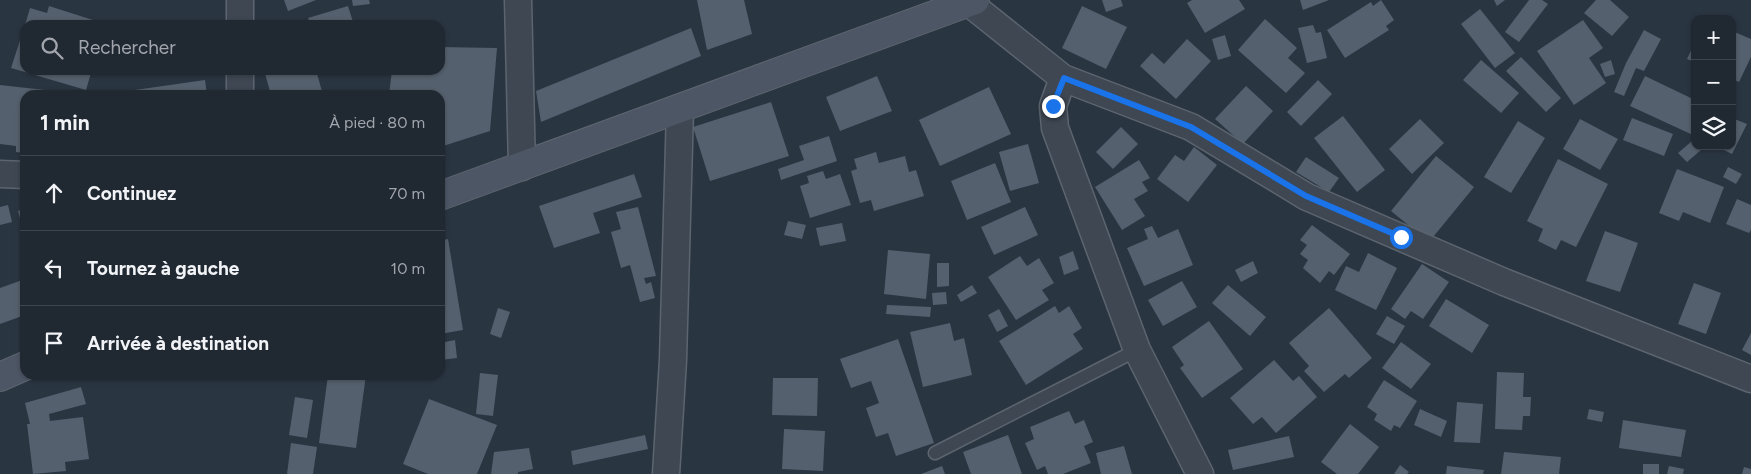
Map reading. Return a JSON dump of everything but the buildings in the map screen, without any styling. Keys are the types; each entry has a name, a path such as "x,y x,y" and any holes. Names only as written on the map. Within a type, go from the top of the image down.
{"street":[{"path":"240,0 240,20"},
{"path":"518,0 522,167"},
{"path":"445,194 972,1 1064,78 1191,127 1306,196 1504,282 1751,379"},
{"path":"240,75 240,90"},
{"path":"1064,78 1053,106 1055,128 1137,350 1200,474"},
{"path":"666,474 673,360 680,108"},
{"path":"0,174 20,175"},
{"path":"0,377 20,368"}],"lane":[{"path":"936,453 1137,350"}],"route":[{"path":"1053,106 1064,78 1191,127 1306,196 1401,237"}]}
